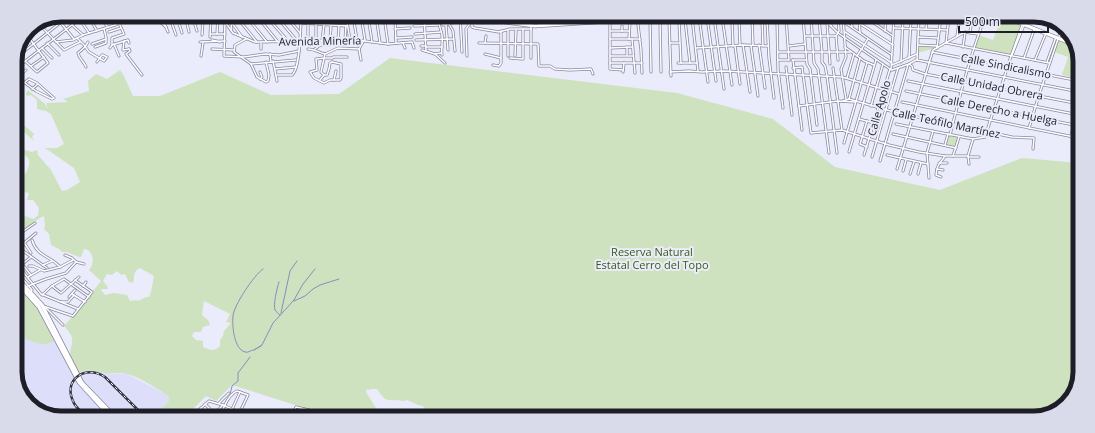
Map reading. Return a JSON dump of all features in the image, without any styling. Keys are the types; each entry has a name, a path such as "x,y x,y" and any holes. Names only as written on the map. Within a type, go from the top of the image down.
{"main road":[{"path":"22,285 44,306 82,383 109,411"},
{"path":"27,289 39,307 78,382 105,411"}],"street":[{"path":"22,63 76,22"},
{"path":"82,22 89,33"},
{"path":"91,22 97,30"},
{"path":"104,22 108,27"},
{"path":"56,42 76,39 83,34 104,29 122,22"},
{"path":"158,22 166,28"},
{"path":"164,22 168,32"},
{"path":"172,22 176,35"},
{"path":"180,22 182,33"},
{"path":"186,22 189,32"},
{"path":"195,22 197,31"},
{"path":"202,36 203,22"},
{"path":"211,22 210,35 225,34"},
{"path":"217,34 218,22"},
{"path":"225,22 231,30"},
{"path":"225,22 224,56 244,57 284,54 299,51"},
{"path":"241,22 257,42"},
{"path":"250,22 267,42"},
{"path":"261,22 278,42"},
{"path":"271,22 288,41"},
{"path":"281,22 297,41"},
{"path":"291,22 300,33"},
{"path":"347,22 350,40"},
{"path":"354,22 357,40"},
{"path":"361,60 359,49 364,40 362,22"},
{"path":"369,22 372,42"},
{"path":"377,22 380,43"},
{"path":"385,22 388,44"},
{"path":"395,22 396,43"},
{"path":"424,22 426,51"},
{"path":"443,22 443,25 446,26 448,50"},
{"path":"446,26 453,22"},
{"path":"460,22 462,52"},
{"path":"467,56 466,29 471,22"},
{"path":"472,22 472,28 501,32 508,29 523,29 538,26 589,22"},
{"path":"478,22 512,23 530,27"},
{"path":"530,22 531,58"},
{"path":"610,22 610,70 623,71 624,63"},
{"path":"630,22 629,31 635,74"},
{"path":"637,22 642,73"},
{"path":"650,22 651,72"},
{"path":"660,22 661,72"},
{"path":"669,22 671,76"},
{"path":"679,22 680,63 697,63"},
{"path":"685,22 690,63"},
{"path":"692,22 698,72"},
{"path":"700,22 708,82"},
{"path":"707,22 716,81"},
{"path":"716,22 723,71 724,89"},
{"path":"723,22 732,85"},
{"path":"731,22 740,84"},
{"path":"738,22 740,46"},
{"path":"752,22 752,45 758,96"},
{"path":"761,22 763,46"},
{"path":"767,22 770,74 774,98"},
{"path":"778,22 778,74 783,108"},
{"path":"786,22 790,60"},
{"path":"804,22 806,60 810,75 817,125"},
{"path":"812,22 815,64 818,69 829,153"},
{"path":"819,22 822,62 825,66 827,76 837,153"},
{"path":"831,22 831,26"},
{"path":"838,22 839,30 836,36 838,60"},
{"path":"843,22 892,54"},
{"path":"843,22 846,57 841,67 846,99"},
{"path":"852,22 852,27"},
{"path":"873,22 893,36"},
{"path":"885,31 886,22"},
{"name":"Calle Apolo","path":"864,155 891,70 894,22"},
{"path":"901,62 903,22"},
{"path":"909,58 911,22"},
{"path":"917,60 919,22"},
{"path":"926,29 927,22"},
{"path":"937,47 940,22"},
{"path":"946,42 948,22"},
{"path":"957,36 959,22"},
{"path":"970,33 971,22"},
{"path":"945,145 953,124 960,91 983,22"},
{"path":"1020,22 1068,41"},
{"path":"23,52 60,23 80,41 89,52 100,59 104,61 107,57 102,55 100,59 97,62"},
{"path":"119,23 124,34 112,38 113,44 119,56"},
{"path":"231,30 232,23"},
{"path":"232,23 242,37"},
{"path":"277,75 290,75 294,73 299,51 300,23 347,26"},
{"path":"828,23 844,38 891,70 917,60 1073,92"},
{"path":"828,23 830,64"},
{"path":"859,23 860,33"},
{"path":"859,23 893,45"},
{"path":"1023,23 1058,37"},
{"path":"896,124 959,137 973,139 986,137 1007,67 1023,23"},
{"path":"308,24 308,41"},
{"path":"450,24 453,31 455,51"},
{"path":"72,25 83,34"},
{"path":"316,25 316,41"},
{"path":"315,49 322,41 324,25"},
{"path":"414,26 438,25 441,32 443,40 441,54 435,54 422,50"},
{"path":"330,40 331,26"},
{"path":"338,40 339,26"},
{"path":"345,40 347,26"},
{"path":"622,26 622,31"},
{"path":"42,27 65,50 80,41"},
{"path":"109,32 121,28"},
{"path":"395,29 410,28"},
{"path":"894,28 947,30"},
{"path":"104,29 106,39 105,44 96,48 93,44 106,39"},
{"path":"508,29 508,56"},
{"path":"515,56 516,29"},
{"path":"510,58 523,59 523,29"},
{"path":"1024,58 1035,29"},
{"name":"Avenida Minería","path":"231,30 235,34 257,42 364,40 388,44 412,42 414,48"},
{"path":"611,31 629,31"},
{"path":"415,34 441,32"},
{"path":"493,65 500,66 501,32"},
{"path":"844,32 892,64 901,62 917,54"},
{"path":"963,47 965,32"},
{"path":"897,169 932,51 965,32 978,34"},
{"path":"1029,128 1060,32"},
{"path":"1035,60 1046,33"},
{"path":"396,38 412,36"},
{"path":"485,43 486,36"},
{"path":"805,36 836,36"},
{"path":"918,37 938,38"},
{"path":"1046,63 1058,37"},
{"path":"857,56 868,38"},
{"path":"25,61 37,72 48,63 29,39"},
{"path":"234,50 234,46 236,44 246,39"},
{"path":"416,40 453,39"},
{"path":"610,39 640,39"},
{"path":"110,48 113,44 124,41 128,40 129,43"},
{"path":"212,40 220,42"},
{"path":"124,41 122,50 130,49 130,51 126,54 142,74"},
{"path":"200,42 224,41"},
{"path":"86,67 84,62 79,58 78,53 86,47 88,42"},
{"path":"200,56 203,42"},
{"path":"261,42 261,49"},
{"path":"403,42 405,48"},
{"path":"946,42 963,47 1049,63"},
{"path":"47,43 59,55"},
{"path":"480,43 538,44 540,67 550,66 555,69 570,70 591,68 593,74"},
{"path":"670,43 679,43"},
{"path":"789,46 805,44"},
{"path":"320,45 330,45"},
{"path":"696,48 743,45 768,46"},
{"path":"743,45 750,92"},
{"path":"918,45 937,47"},
{"path":"421,46 442,47"},
{"path":"759,46 765,88"},
{"path":"627,47 627,56"},
{"path":"610,48 632,47"},
{"path":"845,47 860,58 875,65"},
{"path":"41,48 52,58"},
{"path":"308,49 315,49 318,52 325,54 338,48 359,49"},
{"path":"212,49 234,50 236,54 244,57 250,64 257,77 265,82 268,82 269,75 266,62"},
{"path":"462,49 467,49"},
{"path":"320,80 327,74 330,63 332,62 333,51"},
{"name":"Calle Sindicalismo","path":"932,51 970,60 1073,80"},
{"path":"778,52 851,52"},
{"path":"270,54 277,75 277,81"},
{"path":"284,54 285,60"},
{"path":"324,75 321,72 325,54"},
{"path":"435,54 444,63"},
{"path":"485,54 501,58"},
{"path":"847,78 854,54"},
{"path":"610,56 633,56"},
{"path":"31,66 44,57"},
{"path":"332,62 341,64 341,79 330,80 324,83 314,78 311,72 316,70 316,60 324,58 347,57"},
{"path":"846,57 852,61"},
{"path":"849,99 860,58"},
{"path":"250,64 297,60"},
{"path":"778,60 806,60"},
{"path":"793,60 802,130"},
{"path":"849,152 876,60"},
{"path":"844,142 867,62"},
{"path":"610,63 642,63"},
{"path":"871,106 883,64"},
{"path":"880,162 908,64"},
{"name":"Calle Unidad Obrera","path":"908,64 912,66 913,70 926,74 1073,102"},
{"path":"275,69 296,67"},
{"path":"786,67 792,115"},
{"path":"794,68 802,68 811,133 842,130 903,148 927,153 945,156 979,157"},
{"path":"833,68 842,130"},
{"path":"872,158 898,68"},
{"path":"22,74 26,70"},
{"path":"334,80 336,71"},
{"path":"670,72 723,71 835,76 847,78 899,94"},
{"path":"260,72 261,79"},
{"path":"22,84 30,80 38,84 54,98 52,99 32,89 25,83"},
{"path":"908,81 1073,114"},
{"path":"32,89 38,84"},
{"name":"Calle Derecho a Huelga","path":"906,91 1073,125"},
{"name":"Calle Teófilo Martínez","path":"799,106 846,99 856,102"},
{"name":"Calle Teófilo Martínez","path":"843,100 864,104 886,111 1012,136 1034,138 1034,149"},
{"path":"902,102 1071,137 1073,125"},
{"path":"859,119 874,123"},
{"path":"867,121 860,145 867,147"},
{"path":"929,178 927,153 933,132"},
{"path":"893,134 956,148"},
{"path":"953,156 959,137"},
{"path":"969,164 968,156 973,139"},
{"path":"887,155 928,164"},
{"path":"941,177 936,175 936,169 938,163 945,156"},
{"path":"903,171 906,160"},
{"path":"910,174 914,162"},
{"path":"938,163 947,162"},
{"path":"918,174 921,163"},
{"path":"936,169 943,170"},
{"path":"22,233 35,223"},
{"path":"24,243 36,233"},
{"path":"22,240 32,257 47,268"},
{"path":"32,240 36,248 45,257 60,267"},
{"path":"22,250 30,254"},
{"path":"65,255 84,264"},
{"path":"32,257 22,264 32,275"},
{"path":"43,265 52,261"},
{"path":"28,266 33,266 44,271 75,261"},
{"path":"22,281 27,289 33,284 66,273 75,261"},
{"path":"28,278 40,270"},
{"path":"22,271 42,295 79,310"},
{"path":"52,286 60,293 79,277"},
{"path":"44,306 73,316 79,310 92,291 72,278"},
{"path":"42,295 52,286 64,279 89,297"},
{"path":"83,286 86,282"},
{"path":"59,301 68,302 75,290"},
{"path":"73,294 85,302"},
{"path":"69,297 73,294"},
{"path":"44,306 63,325"},
{"path":"222,411 234,392 237,391 248,395 242,411"},
{"path":"232,409 240,392"},
{"path":"218,404 229,394"},
{"path":"198,411 209,401 236,411"},
{"path":"205,404 210,409"},
{"path":"218,411 224,406"},
{"path":"294,411 296,407 308,411"}],"shaded area":[{"path":"873,22 884,22 884,29"},
{"path":"22,292 56,341 78,385 103,411 61,411 48,409 33,400 30,396 24,385 22,375"},
{"path":"91,370 104,373 127,374 167,395 169,401 159,411 110,411 86,386 78,373"}],"green space":[{"path":"993,22 1014,22 1021,25 1010,55 974,48 979,35 993,40 998,27 992,25"},
{"path":"1058,39 1069,43 1073,58 1073,78 1062,75 1068,57 1054,52"},
{"path":"918,46 935,47 935,48 918,53"},
{"name":"Reserva Natural Estatal Cerro del Topo","path":"390,58 677,93 773,119 835,167 940,190 1022,158 1073,162 1073,372 1071,385 1062,400 1049,408 1039,411 424,411 423,406 407,400 386,399 377,389 367,389 366,392 378,411 313,411 232,385 216,401 206,396 191,411 159,411 169,401 168,396 136,377 124,373 89,371 78,373 70,358 72,338 64,326 94,292 93,291 101,281 89,270 93,261 90,252 84,249 81,257 79,257 67,252 62,252 51,245 49,234 44,229 44,216 22,231 22,215 34,219 38,215 39,208 33,200 27,200 29,193 24,192 22,189 22,175 26,173 29,160 22,153 22,149 32,152 37,150 38,155 51,170 62,191 67,190 80,182 74,168 45,148 57,148 64,144 51,114 37,109 37,100 31,95 27,96 27,91 44,103 48,109 46,103 68,102 63,99 89,91 88,81 96,74 107,79 120,70 133,96 160,96 220,72 271,95 339,94","holes":["140,268 154,276 149,297 138,301 130,301 127,295 114,293 105,295 101,290 108,289 103,281 107,274 112,275 117,271 121,275 125,274 129,282 133,283 135,273","204,301 230,314 226,322 230,324 224,331 220,340 220,346 218,348 210,350 203,347 203,341 196,340 192,336 194,332 201,332 203,327 210,325 208,320 202,315"]},
{"path":"23,126 34,134 32,137 34,141 22,130"},
{"path":"949,135 958,137 955,147 946,145"},
{"path":"22,290 38,308 55,340 51,343 40,344 22,337"}],"waterway":[{"path":"281,313 290,271 297,261"},
{"path":"253,350 245,352 238,347 233,331 233,316 234,311 245,291 263,269"},
{"path":"254,350 262,345 273,323 294,300 303,284 315,269"},
{"path":"294,301 305,296 320,285 339,279"},
{"path":"279,282 275,311 280,315"},
{"path":"254,350 261,346"},
{"path":"230,395 232,386 238,381 238,373 250,357"}],"railway":[{"path":"81,411 74,403 71,387 73,381 78,376 83,373 90,372 97,373 105,377 139,411"}]}
